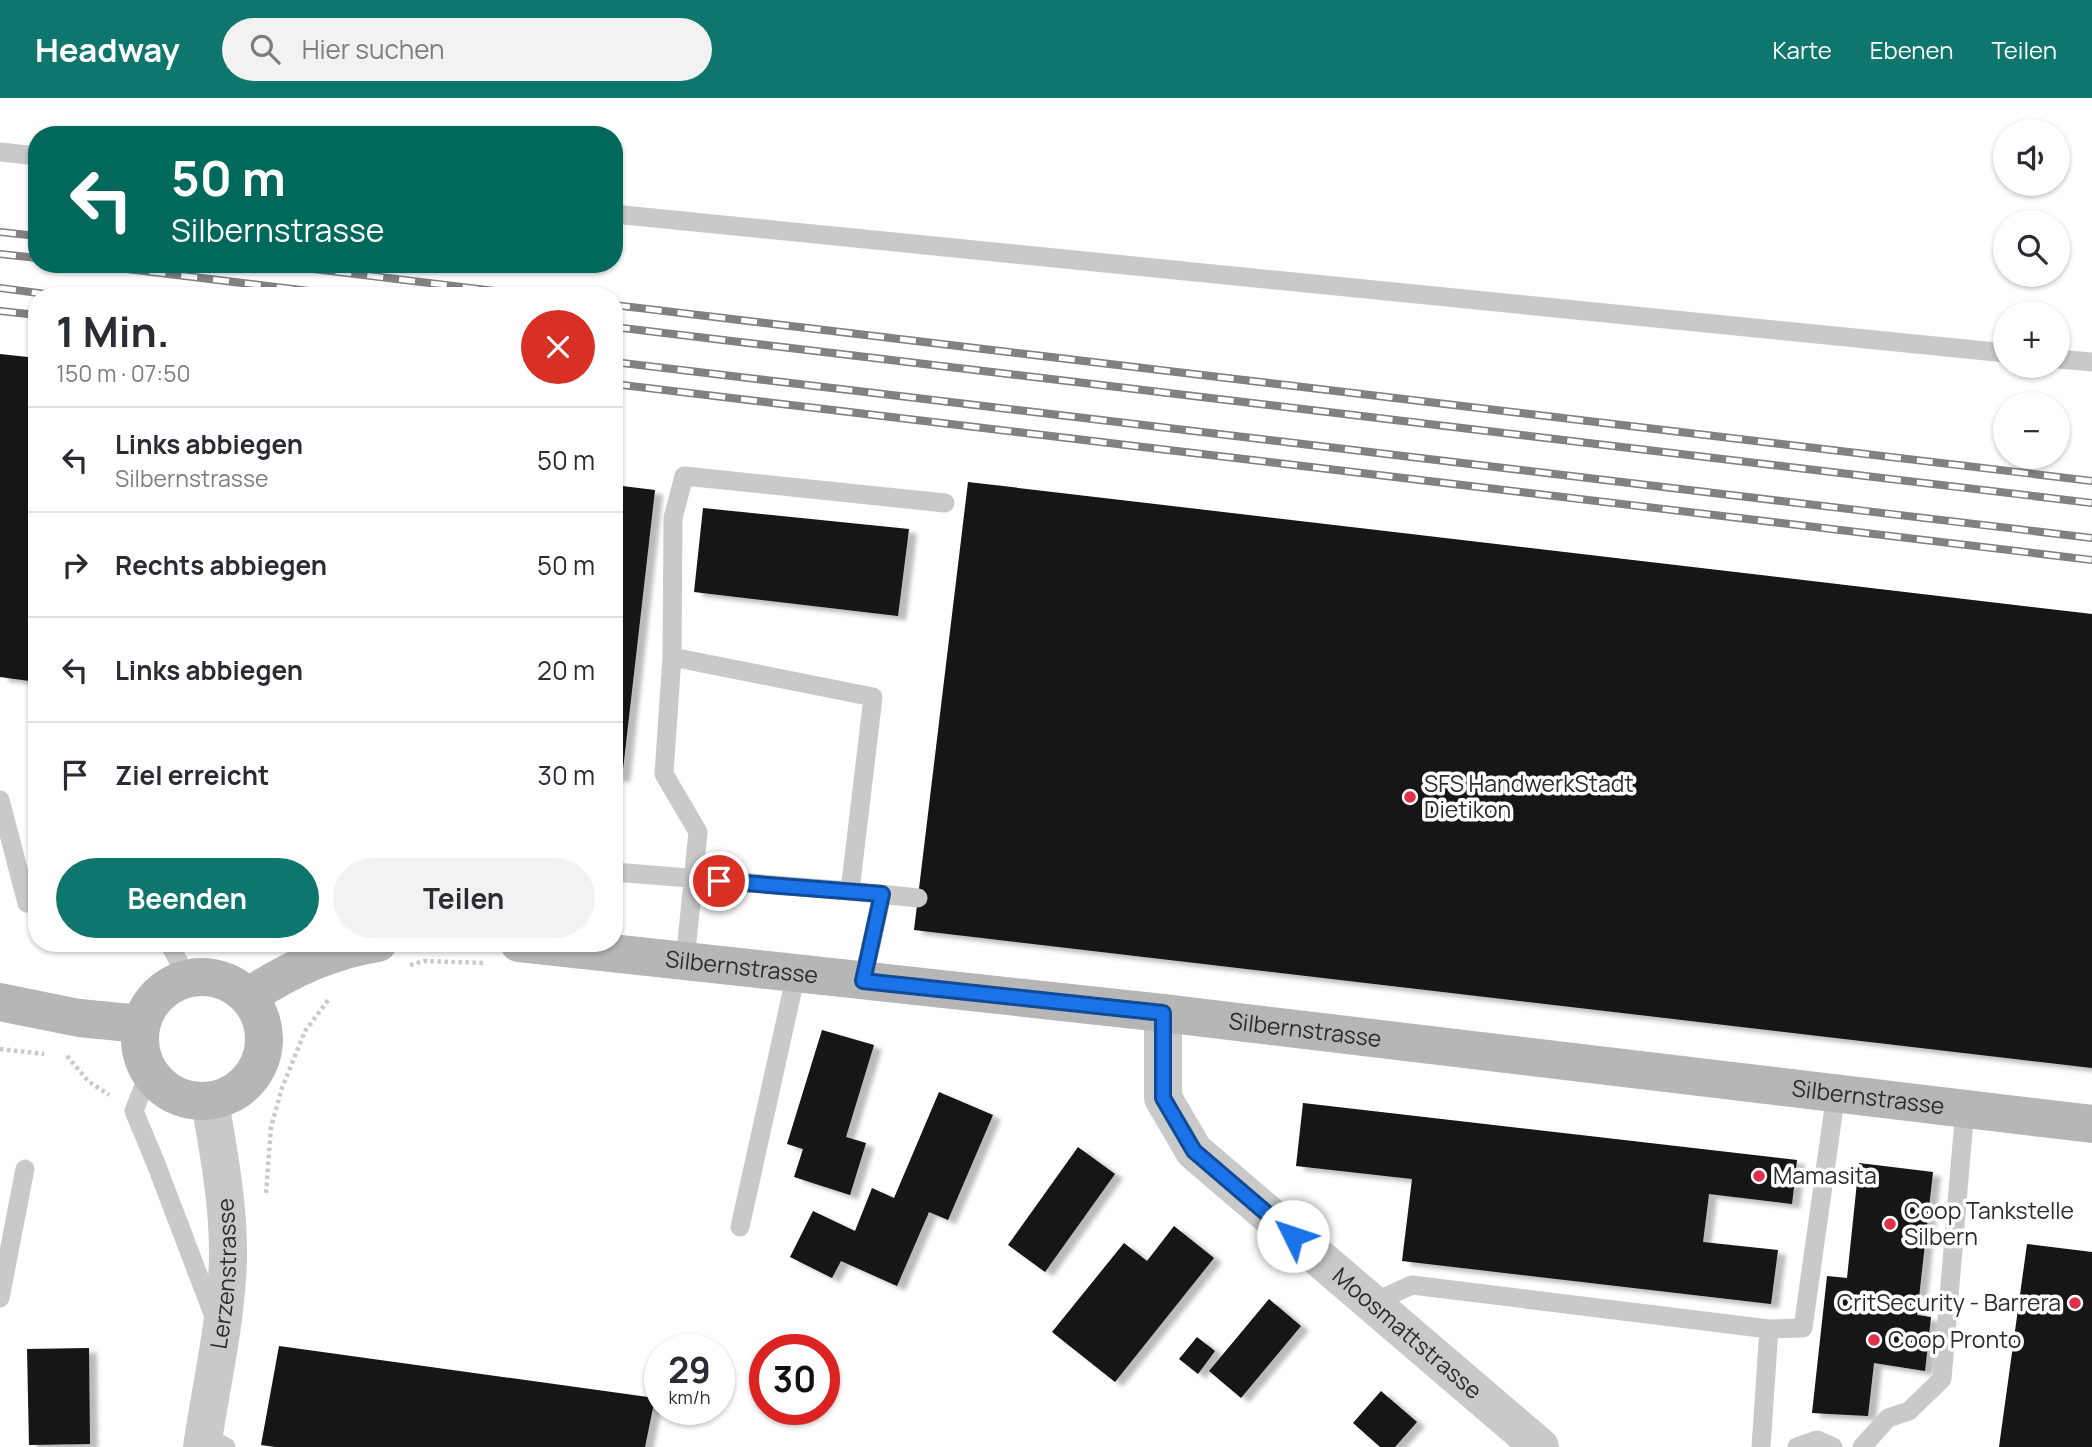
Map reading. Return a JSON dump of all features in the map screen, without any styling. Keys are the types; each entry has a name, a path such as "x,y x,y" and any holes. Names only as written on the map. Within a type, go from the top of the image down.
{"street":[{"path":"248,997 286,973 338,952"},
{"name":"Silbernstrasse","path":"602,952 1163,1013 2092,1124"},
{"path":"209,977 231,983 248,997 260,1016 265,1038 261,1060 249,1080 232,1094 210,1102 187,1100 165,1090 149,1073 142,1058 139,1041 141,1024 150,1003 166,987 187,978 209,977"},
{"path":"0,1002 79,1018 141,1024"},
{"name":"Moosmattstrasse","path":"1163,1013 1163,1098 1194,1151 1540,1447"},
{"name":"Lerzenstrasse","path":"210,1102 228,1224 228,1262 211,1443"}],"lane":[{"path":"0,152 28,155"},
{"path":"623,215 1993,352"},
{"path":"2070,360 2092,362"},
{"path":"685,961 698,832 664,774 672,657 673,518 684,476 945,503"},
{"path":"672,657 873,697 850,891"},
{"path":"0,800 28,903"},
{"path":"623,873 918,898"},
{"path":"863,981 882,894"},
{"path":"174,952 187,978"},
{"path":"740,1227 796,974"},
{"path":"149,1073 134,1111 220,1332"},
{"path":"1372,1303 1412,1285 1769,1329 1803,1328 1836,1093"},
{"path":"1862,1447 1888,1418 1909,1411 1942,1379 1965,1108"},
{"path":"0,1298 25,1168"},
{"path":"1761,1447 1769,1329"},
{"path":"1797,1447 1817,1440 1833,1447"}],"path":[{"path":"389,955 424,961 486,964"},
{"path":"265,1195 271,1127 282,1088 305,1031 331,996"},
{"path":"0,1049 66,1056 88,1081 134,1111"}],"building":[{"path":"0,354 28,357 28,681 0,677"},
{"path":"968,482 2092,614 2092,1068 914,930"},
{"path":"623,486 655,490 623,769"},
{"path":"703,508 909,529 898,616 694,592"},
{"path":"822,1030 874,1045 846,1137 866,1143 850,1195 794,1177 803,1149 787,1144"},
{"path":"939,1092 993,1115 948,1220 929,1212 897,1286 841,1261 832,1278 790,1257 813,1211 855,1231 872,1188 894,1198"},
{"path":"1303,1103 1797,1160 1792,1204 1709,1194 1703,1242 1778,1250 1771,1304 1402,1261 1412,1179 1296,1166"},
{"path":"1078,1147 1115,1174 1045,1272 1008,1245"},
{"path":"1859,1163 1933,1172 1917,1315 1931,1317 1925,1371 1874,1363 1868,1416 1812,1413 1827,1276 1847,1278"},
{"path":"1174,1226 1214,1258 1115,1382 1052,1332 1124,1243 1147,1261"},
{"path":"2027,1244 2092,1252 2092,1447 1999,1447"},
{"path":"1269,1299 1301,1326 1241,1398 1209,1371"},
{"path":"1197,1337 1215,1351 1198,1374 1179,1359"},
{"path":"279,1346 644,1396 644,1425 649,1425 645,1447 261,1445"},
{"path":"89,1348 90,1444 29,1445 27,1349"},
{"path":"1381,1391 1417,1422 1395,1447 1380,1447 1353,1423"}],"railway":[{"path":"0,232 28,235"},
{"path":"0,254 28,257"},
{"path":"160,273 276,287"},
{"path":"347,273 462,287"},
{"path":"0,288 28,292"},
{"path":"623,306 2092,481"},
{"path":"0,311 28,314"},
{"path":"623,328 2092,503"},
{"path":"623,363 2092,538"},
{"path":"623,385 2092,560"}],"place":[{"name":"SFS HandwerkStadt Dietikon","path":"1410,797"},
{"name":"Mamasita","path":"1759,1176"},
{"name":"Coop Tankstelle Silbern","path":"1890,1224"},
{"name":"CritSecurity - Barrera","path":"2075,1303"},
{"name":"Coop Pronto","path":"1874,1340"}],"route":[{"path":"719,881 882,894 863,981 1163,1013 1163,1098 1194,1151 1293,1236"}]}
